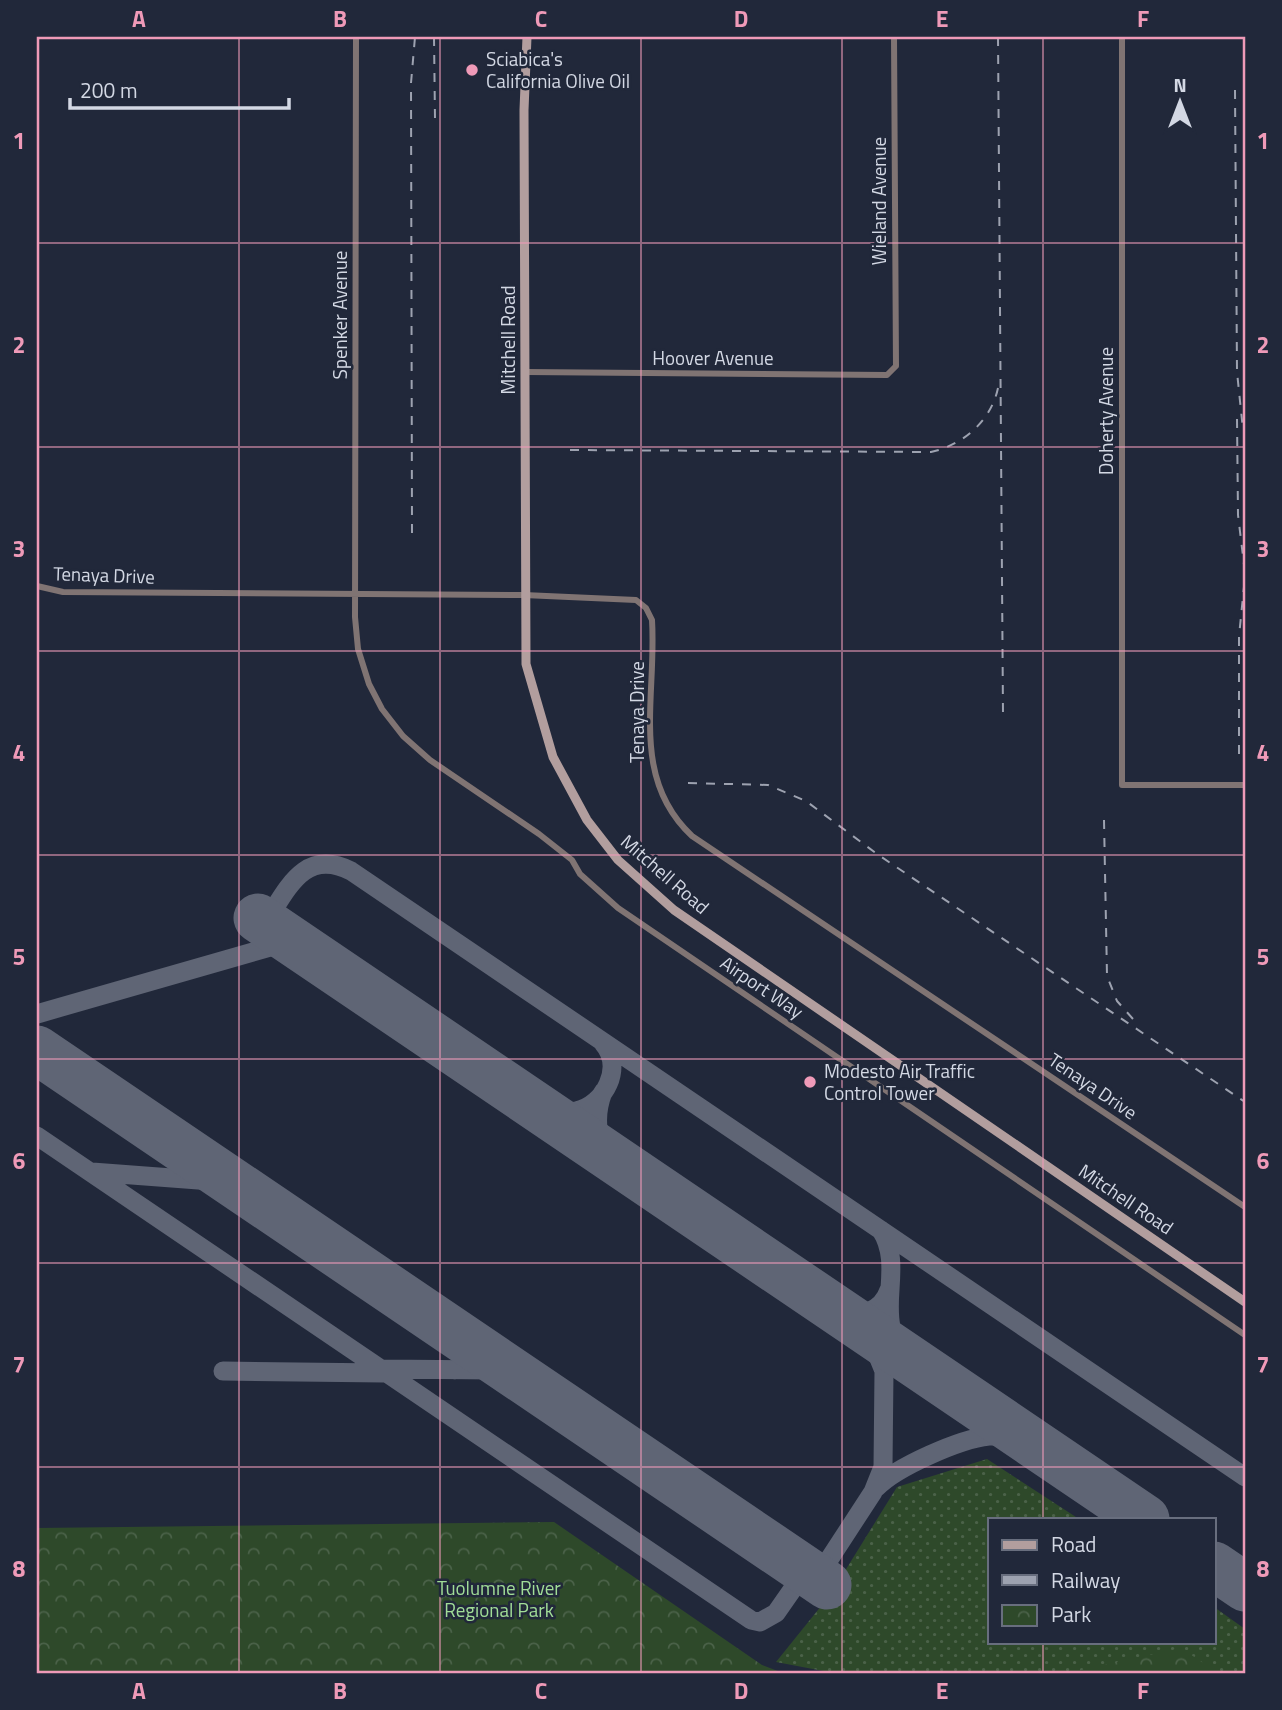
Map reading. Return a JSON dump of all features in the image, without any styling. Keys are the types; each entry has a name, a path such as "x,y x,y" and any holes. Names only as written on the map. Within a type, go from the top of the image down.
{"main road":[{"name":"Mitchell Road","path":"527,37 524,110 526,664 553,757 587,820 602,842 632,873 692,923 1245,1301"}],"street":[{"name":"Spenker Avenue","path":"355,593 356,37"},
{"name":"Wieland Avenue","path":"894,37 896,366"},
{"name":"Doherty Avenue","path":"1122,37 1122,785 1245,785"},
{"name":"Hoover Avenue","path":"526,372 887,375 896,366"},
{"name":"Tenaya Drive","path":"37,586 63,592 629,598 646,608 652,626 653,772 667,808 692,836 1245,1207"},
{"name":"Airport Way","path":"355,593 358,649 369,684 393,724 423,754 572,860 595,889 618,908 1245,1335"}],"green space":[{"path":"987,1459 1077,1518 988,1518 988,1644 1216,1644 1216,1608 1245,1629 1245,1673 834,1673 776,1662 830,1595 897,1487"},
{"name":"Tuolumne River Regional Park","path":"554,1522 762,1665 783,1673 37,1673 37,1528"},
{"path":"1181,1648 1218,1673 1068,1673"}],"taxiway":[{"path":"265,923 289,886 309,868 321,864 335,865 351,871 1245,1477"},
{"path":"37,1014 291,941"},
{"path":"538,1108 571,1112 595,1101 603,1093 611,1073 612,1063 603,1043"},
{"path":"603,1092 598,1110 598,1129 603,1146 615,1160"},
{"path":"37,1136 751,1620 760,1622 776,1613 806,1570"},
{"path":"92,1172 225,1182 241,1188"},
{"path":"881,1230 891,1263 889,1314 892,1331 899,1347 913,1362"},
{"path":"837,1311 853,1315 868,1312 881,1304 889,1290"},
{"path":"817,1578 873,1492 883,1467 884,1371 873,1344 856,1324"},
{"path":"455,1370 465,1365 470,1356 469,1347 462,1337"},
{"path":"381,1369 496,1370 520,1377"},
{"path":"223,1371 384,1373"},
{"path":"876,1488 913,1463 977,1438 1002,1436 1037,1446"},
{"path":"1225,1573 1245,1578"}],"runway":[{"path":"258,918 1144,1518"},
{"path":"37,1050 827,1585"},
{"path":"1216,1567 1245,1587"}],"railway":[{"path":"412,533 411,83 415,37"},
{"path":"434,37 435,119"},
{"path":"998,37 1003,714"},
{"path":"1235,90 1237,372 1243,430"},
{"path":"570,450 931,452 954,444 974,430 989,411 998,388"},
{"path":"1237,419 1238,515 1245,573"},
{"path":"1239,754 1239,636 1245,577"},
{"path":"688,783 768,785 806,801 877,854 1245,1102"},
{"path":"1104,820 1107,976 1117,1001 1133,1019"}],"place":[{"name":"Sciabica's California Olive Oil","path":"472,70"},
{"name":"Modesto Air Traffic Control Tower","path":"810,1082"}]}
